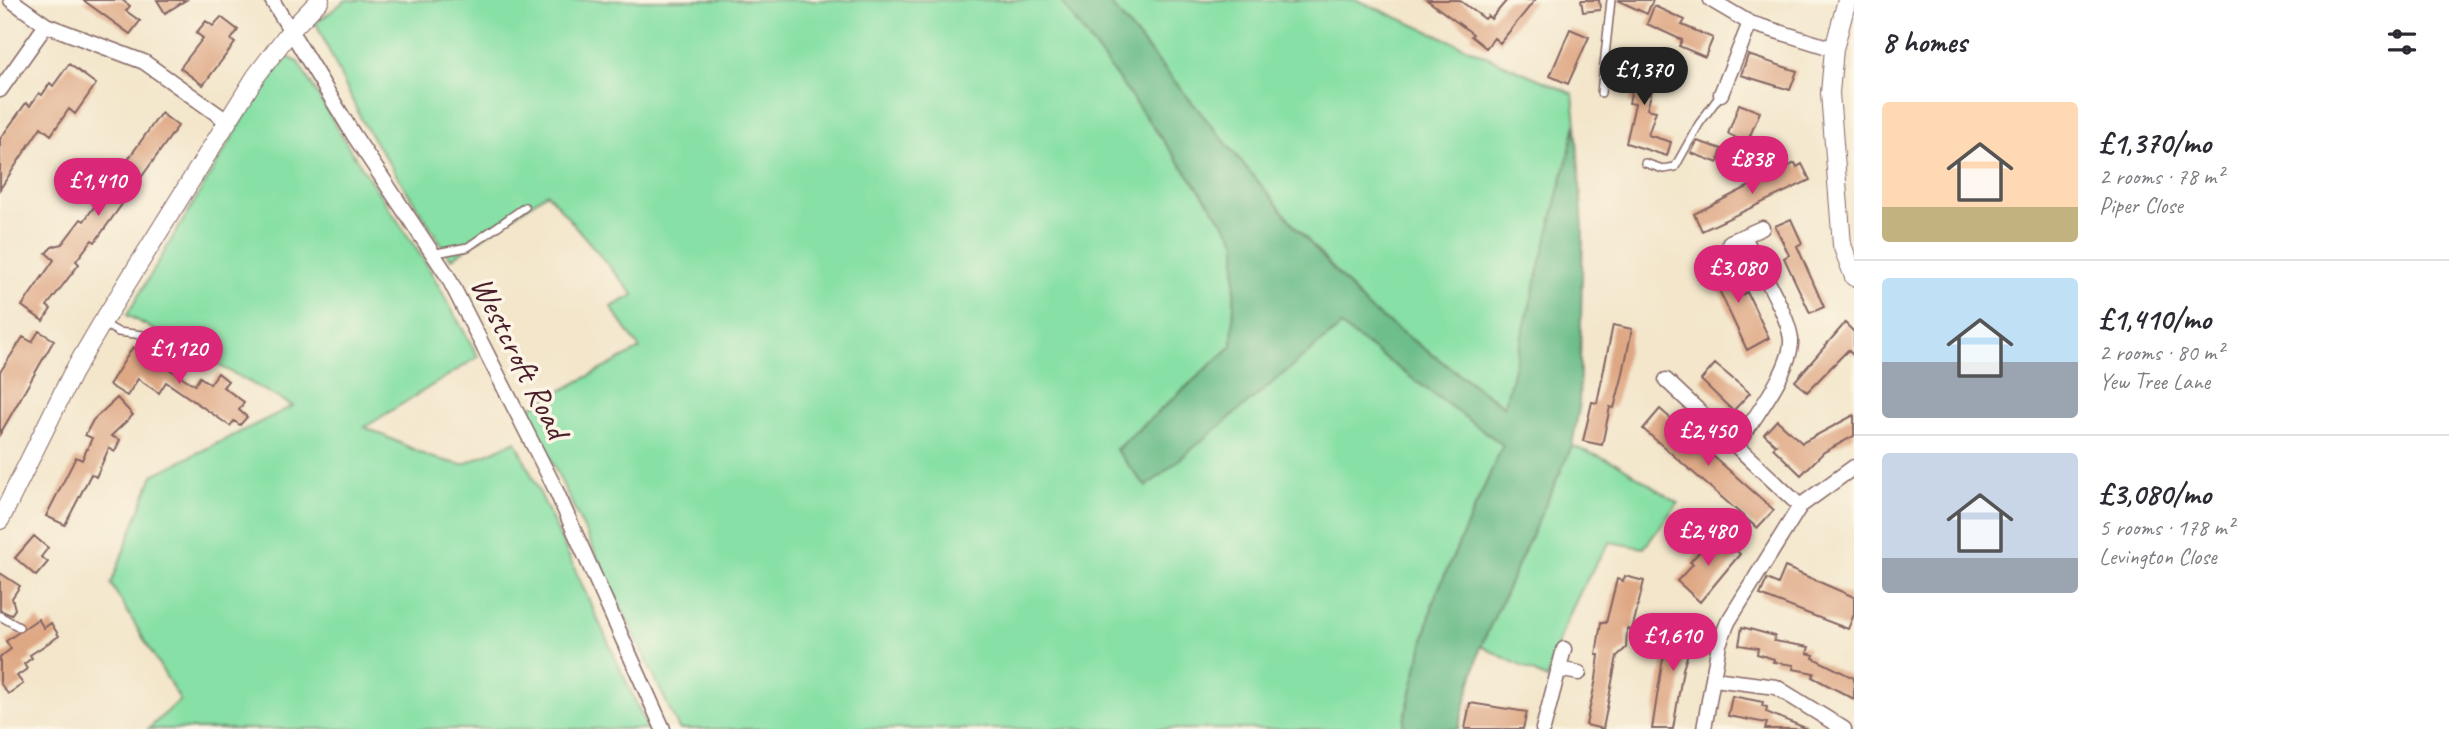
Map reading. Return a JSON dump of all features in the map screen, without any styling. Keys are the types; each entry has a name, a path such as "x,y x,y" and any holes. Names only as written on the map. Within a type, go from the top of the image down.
{"street":[{"path":"11,0 46,25 144,62 227,121"},
{"name":"Westcroft Road","path":"272,0 431,254 447,275 554,486 663,729"},
{"path":"0,520 72,374 102,323 227,121 291,30 320,0"},
{"path":"1711,0 1750,23 1834,49"},
{"path":"1847,0 1834,49 1830,93 1854,277"},
{"path":"1721,94 1750,23"},
{"path":"0,90 46,25"},
{"path":"1736,446 1781,374 1791,341 1787,324 1737,239 1762,228"},
{"path":"1666,380 1800,506"},
{"path":"1704,729 1719,644 1728,622 1800,506 1854,467"},
{"path":"1543,729 1564,649"},
{"path":"1558,669 1579,673"},
{"path":"1714,679 1776,687 1844,729"}],"lane":[{"path":"1601,93 1611,0"},
{"path":"1645,163 1663,169 1675,167 1699,124 1721,94"},
{"path":"431,254 468,247 525,207"},
{"path":"102,323 118,332 143,335 173,354"},
{"path":"0,616 19,627"}],"green space":[{"path":"346,0 1060,0 1237,241 1232,346 1116,449 1146,486 1341,326 1503,445 1434,599 1402,729 679,729 527,409 640,349 611,307 634,295 547,193 451,259 363,123 316,23"},
{"path":"1060,0 1107,0 1295,226 1367,307 1504,407 1576,125 1583,229 1579,408 1572,446 1481,646 1458,729 1402,729 1434,599 1503,445 1341,326 1146,487 1116,450 1232,346 1237,241"},
{"path":"1107,0 1357,0 1573,94 1576,125 1505,407 1367,307 1295,226"},
{"path":"288,57 298,62 351,151 427,265 478,357 365,427 430,457 462,465 516,441 648,729 148,729 180,700 111,584 153,475 293,406 127,315 257,96"},
{"path":"1572,446 1616,463 1678,503 1644,548 1610,542 1572,608 1547,679 1481,646"}],"building":[{"path":"83,0 122,0 130,6 126,11 140,21 130,34"},
{"path":"157,0 186,0 165,13"},
{"path":"1427,0 1459,0 1485,19 1488,16 1491,19 1507,0 1535,0 1500,43 1494,38 1486,48 1471,36 1473,34"},
{"path":"1581,0 1599,0 1600,10 1583,12"},
{"path":"1617,0 1653,0 1647,14"},
{"path":"1654,6 1685,20 1682,25 1713,38 1705,57 1679,46 1682,40 1647,24"},
{"path":"221,17 238,30 231,40 235,43 203,85 180,68 203,38 196,33 206,21 213,26"},
{"path":"1570,29 1589,37 1568,84 1550,76"},
{"path":"1636,50 1655,56 1650,74 1656,76 1647,109 1656,111 1648,135 1671,142 1667,156 1626,143 1635,104 1629,103 1636,69 1630,68"},
{"path":"1748,55 1797,71 1790,90 1741,75"},
{"path":"69,64 96,84 75,114 69,109 51,135 41,127 0,189 0,139 26,103 30,106 50,83 53,86"},
{"path":"1739,104 1760,112 1747,143 1728,134"},
{"path":"161,113 178,126 95,242 92,240 76,261 79,264 47,306 51,309 43,321 22,306 54,260 46,253 52,247 62,244 81,219 84,221"},
{"path":"1697,141 1722,149 1718,163 1691,153"},
{"path":"1795,163 1797,167 1802,164 1810,180 1702,231 1694,214"},
{"path":"1791,219 1802,243 1797,246 1824,307 1810,313 1784,258 1789,255 1775,226"},
{"path":"1725,257 1742,295 1747,292 1769,338 1747,350 1707,264"},
{"path":"1845,323 1854,332 1854,356 1848,350 1807,392 1795,381"},
{"path":"1613,325 1632,329 1622,378 1614,408 1610,407 1602,445 1583,441 1592,402 1597,403"},
{"path":"39,331 54,340 0,434 0,372 23,337 32,342"},
{"path":"133,347 195,385 200,377 210,384 218,373 228,381 223,387 244,402 239,410 247,417 240,425 234,421 230,426 166,382 159,393 138,379 127,396 109,385"},
{"path":"1715,364 1750,393 1733,411 1701,380"},
{"path":"117,398 133,415 111,436 120,440 115,451 109,448 96,477 91,474 65,525 46,516 76,457 82,460 92,438 85,435 93,420"},
{"path":"1660,409 1774,510 1757,528 1643,429"},
{"path":"1854,415 1854,436 1824,452 1801,475 1773,448 1776,445 1764,434 1777,420 1802,443"},
{"path":"1720,535 1740,554 1700,602 1677,581 1693,564 1690,562 1701,550 1704,553"},
{"path":"34,536 48,548 41,557 48,562 36,576 15,558"},
{"path":"1785,567 1854,597 1854,614 1848,629 1760,595 1767,579 1778,584"},
{"path":"0,573 20,586 12,598 15,609 11,615 0,610"},
{"path":"1625,576 1644,581 1632,630 1627,629 1626,648 1617,656 1603,729 1586,725 1596,679 1599,655 1596,655 1601,622 1606,623 1617,579 1623,581"},
{"path":"1675,617 1698,622 1683,669 1673,729 1652,729 1662,664"},
{"path":"38,619 44,628 51,623 59,636 30,655 32,658 24,664 27,669 17,676 23,684 8,694 0,683 0,657 11,649 6,641"},
{"path":"1742,627 1775,636 1774,641 1809,647 1807,653 1814,655 1813,658 1854,678 1854,699 1812,677 1814,673 1793,669 1794,665 1773,662 1774,659 1757,654 1758,648 1739,645"},
{"path":"1732,696 1763,702 1762,706 1767,707 1766,712 1808,729 1765,729 1767,723 1728,716"},
{"path":"1470,703 1527,712 1523,729 1465,729"}]}
